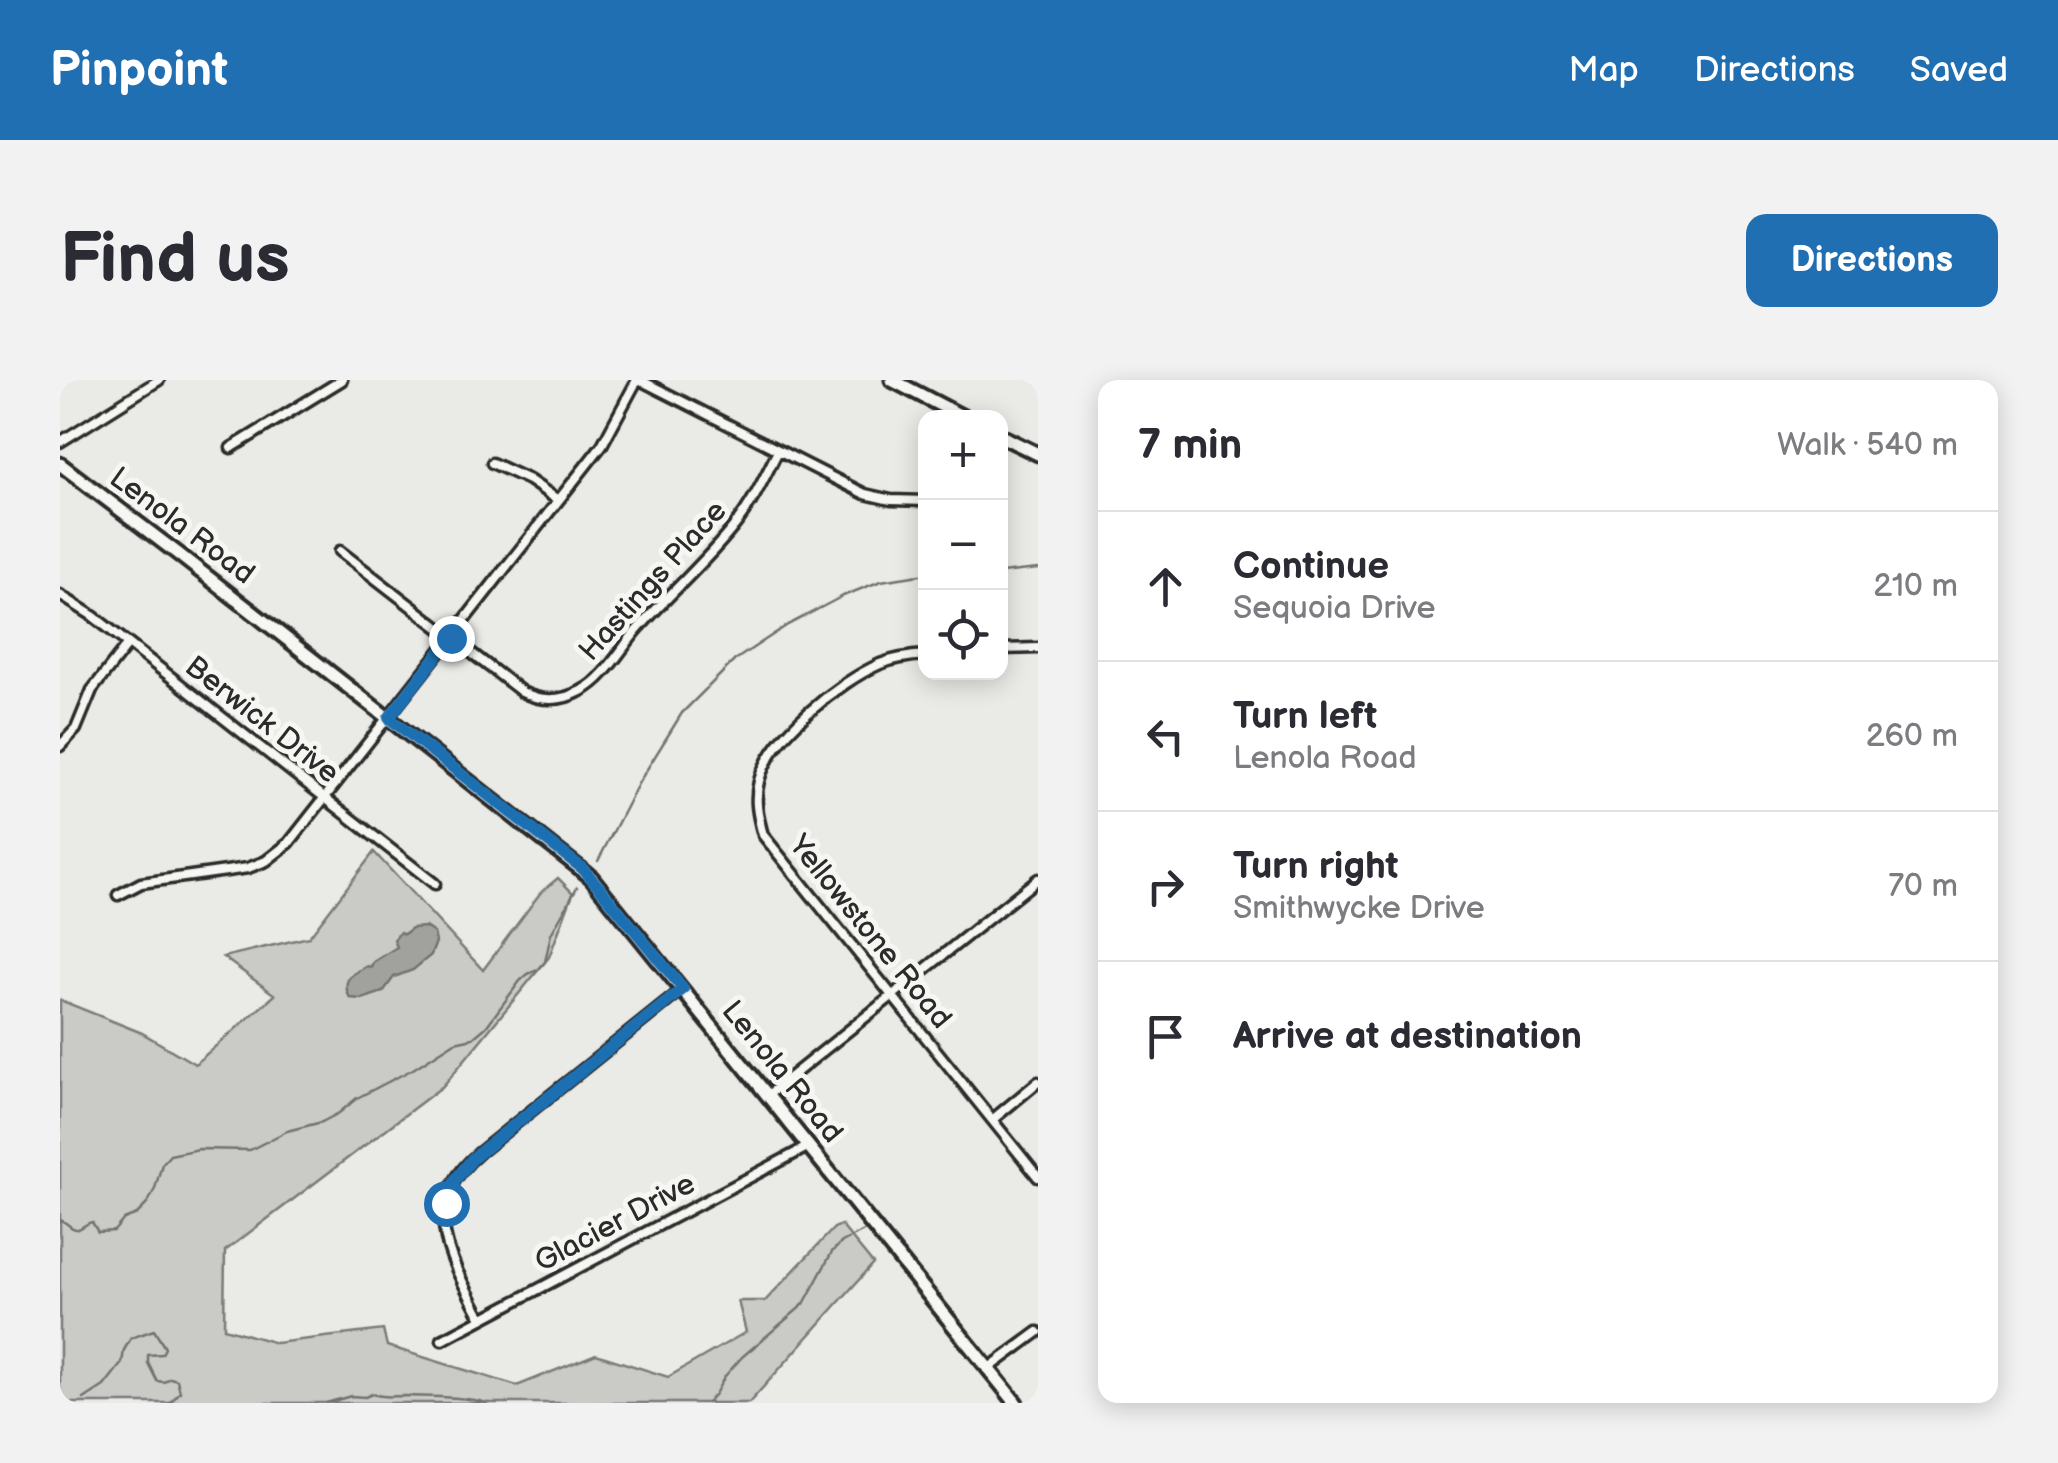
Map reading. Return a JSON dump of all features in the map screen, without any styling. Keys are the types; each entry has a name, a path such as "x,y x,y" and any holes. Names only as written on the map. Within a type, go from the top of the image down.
{"main road":[{"path":"892,380 950,410"},
{"path":"1008,439 1038,454"},
{"name":"Lenola Road","path":"60,464 582,868 1016,1403"}],"street":[{"path":"60,442 159,380"},
{"path":"231,448 342,380"},
{"path":"118,895 141,883 239,870 266,862 289,843 602,445 639,380 866,494 918,501"},
{"name":"Hastings Place","path":"340,552 530,696 560,698 579,692 596,680 661,603 736,525 778,451"},
{"path":"492,463 520,475 558,500"},
{"name":"Berwick Drive","path":"60,594 435,884"},
{"path":"60,746 76,729 92,690 128,644"},
{"path":"1008,649 1038,648"},
{"name":"Yellowstone Road","path":"918,656 878,665 808,714 780,740 766,760 758,782 756,806 763,835 1038,1177"},
{"path":"768,1095 1038,879"},
{"path":"482,1318 444,1239 444,1210 456,1179 480,1152 683,989"},
{"path":"992,1120 1038,1082"},
{"name":"Glacier Drive","path":"442,1340 809,1146"},
{"path":"990,1368 1038,1332"}],"shaded area":[{"path":"374,852 483,970 541,892 558,878 573,893 549,957 443,1086 225,1251 224,1328 276,1343 383,1330 387,1346 517,1386 596,1354 668,1377 746,1332 738,1301 765,1301 841,1225 873,1264 749,1403 60,1403 60,1000 142,1033 195,1064 275,995 223,957 309,937"},
{"path":"425,927 434,933 436,942 431,955 413,970 394,977 383,992 362,999 350,998 346,986 352,975 371,967 397,947 394,940 400,932"}],"waterway":[{"path":"1008,572 1038,569"},
{"path":"598,861 639,782 682,713 735,660 786,626 843,596 881,581 918,575"},
{"path":"60,1220 76,1229 92,1222 98,1232 114,1231 124,1219 146,1205 162,1164 170,1155 199,1149 250,1150 287,1131 322,1122 455,1042 473,1038 486,1027 520,981 545,962 551,934 577,887"},
{"path":"707,1403 742,1357 804,1304 832,1252 842,1242 868,1229"},
{"path":"84,1399 104,1386 122,1363 131,1338 154,1330 165,1348 162,1354 148,1355 148,1363 157,1381 177,1380 180,1392 170,1403"},
{"path":"326,1403 372,1394 487,1403"}],"route":[{"path":"446,1203 456,1179 473,1158 683,989 582,868 389,718 451,638"}]}
